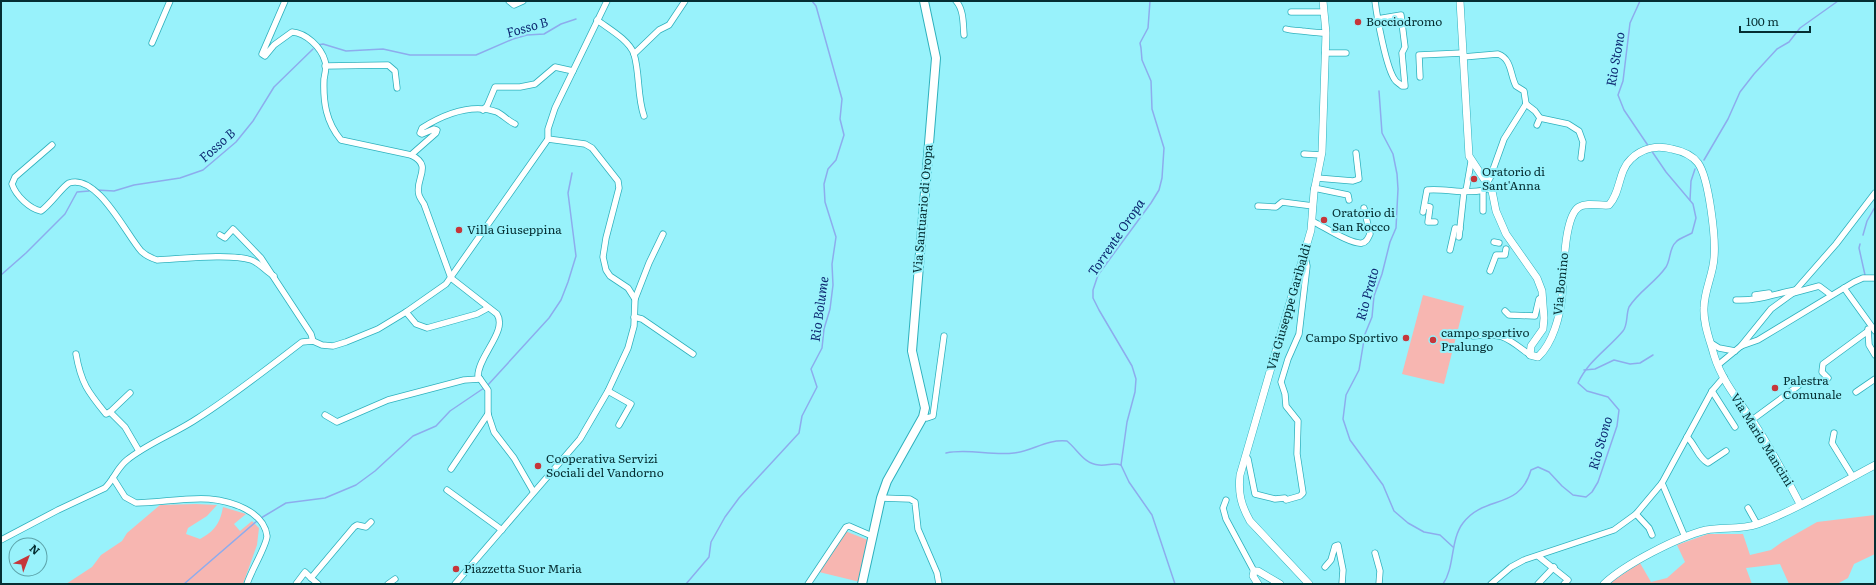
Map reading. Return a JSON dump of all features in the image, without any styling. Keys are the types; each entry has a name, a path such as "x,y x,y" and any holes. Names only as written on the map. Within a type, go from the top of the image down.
{"main road":[{"name":"Via Santuario di Oropa","path":"923,417 925,408 913,361 912,334 936,58 924,1"},
{"path":"862,584 881,498 887,481 923,417"}],"street":[{"path":"152,43 170,1"},
{"path":"285,1 262,54 266,56 274,45 292,32 297,32 306,36 321,52 326,62 324,98 328,120 341,140 411,155 417,158 421,163 423,173 419,188 419,196 424,204 451,278 497,314 500,323 498,330 480,365 478,376 488,390 488,414 497,438 514,458 533,491"},
{"path":"509,1 514,5 523,1"},
{"path":"1,540 105,488 119,467 139,451 199,418 302,342 313,341 322,345 333,346 378,329 406,312 446,284 548,139 549,123 607,1"},
{"path":"956,1 960,7 963,18 964,35"},
{"name":"Via Giuseppe Garibaldi","path":"1309,584 1250,521 1244,511 1239,490 1240,475 1303,260 1312,221 1314,188 1321,155 1326,33 1323,1"},
{"path":"1375,1 1377,19 1394,80 1402,86 1405,86 1402,53 1405,47 1401,16 1377,19"},
{"name":"Via Bonino","path":"1460,1 1469,156 1471,162 1492,191 1503,243 1520,253 1537,278 1542,297 1544,318 1543,329 1531,346 1530,354 1538,357 1543,352 1556,325 1563,295 1563,263 1567,235 1573,215 1578,207 1584,204 1609,205 1614,199 1626,163 1644,151"},
{"path":"634,54 659,30 669,25 685,2"},
{"path":"1291,12 1324,12"},
{"path":"598,20 622,38 634,54 638,92 644,116"},
{"path":"1286,29 1293,32 1304,31 1308,33 1326,33"},
{"path":"1325,53 1346,53"},
{"path":"1420,77 1418,56 1498,54 1503,56 1508,61 1516,86 1524,91 1526,104 1504,139 1488,185 1483,191 1483,211"},
{"path":"325,66 388,66 395,71 397,88"},
{"path":"483,110 487,106 495,87 520,87 535,84 555,67 573,71"},
{"path":"1526,104 1535,111 1540,118 1568,124 1579,131 1582,137 1581,158"},
{"path":"411,155 436,133 437,130 434,129 422,134 420,133 422,128 448,114 468,110 497,112 515,124"},
{"path":"1537,125 1540,118"},
{"path":"548,139 585,144 592,148 618,181 619,188 606,238 603,258 606,270 610,276 628,288 635,299"},
{"path":"52,145 15,177 12,184 14,190 33,209 42,211 50,205 68,184 78,182 90,187 111,207 141,251 148,257 157,260 226,257 250,259 274,276"},
{"name":"Via Mario Mancini","path":"1644,151 1654,147 1663,146 1690,156 1697,162 1704,174 1714,239 1714,258 1704,307 1705,321 1711,342 1718,365 1724,377 1777,460 1800,504"},
{"path":"1317,178 1353,182 1359,179 1356,153"},
{"path":"1304,154 1321,155"},
{"path":"1459,237 1465,191 1471,162"},
{"path":"1314,188 1348,195 1349,200"},
{"path":"1423,212 1427,202 1427,190 1440,188 1465,191 1483,191"},
{"path":"1718,365 1741,346 1771,309 1794,291 1836,244 1875,193"},
{"path":"1258,206 1276,207 1282,202 1313,206"},
{"path":"1427,202 1430,207 1428,222 1435,222"},
{"path":"1312,221 1352,242 1363,243 1370,234 1364,208"},
{"path":"1450,250 1455,228 1460,228"},
{"path":"220,235 225,238 233,229 261,258 311,334 313,341"},
{"path":"455,584 502,530 533,491 580,439 608,391 628,348 634,326 635,299 649,263 663,234"},
{"path":"1490,271 1496,255 1505,255 1503,243"},
{"path":"1246,456 1252,475 1255,494 1275,499 1285,498 1286,500 1300,496 1303,492 1297,454 1298,421 1286,406 1285,394 1281,382 1288,359 1299,334 1306,266 1306,261 1303,260"},
{"path":"1741,346 1758,340 1831,295 1863,278 1875,278"},
{"path":"1755,295 1804,291 1817,286 1831,295"},
{"path":"1844,288 1875,331"},
{"path":"1736,300 1750,301 1775,293"},
{"path":"1505,311 1509,315 1536,316 1538,299 1542,297"},
{"path":"406,312 416,324 427,328 478,314 488,308"},
{"path":"634,317 642,319 693,354"},
{"path":"1870,324 1868,331 1869,345 1875,355"},
{"path":"1828,378 1822,372 1823,364 1868,331"},
{"path":"1473,336 1494,334 1505,337 1530,354"},
{"path":"923,417 928,418 932,416 944,336"},
{"path":"1711,342 1719,348 1735,351"},
{"path":"76,354 80,376 84,385 106,414 130,393"},
{"path":"1491,584 1511,567 1524,560 1614,530 1636,514 1662,484 1712,391 1724,377"},
{"path":"1856,392 1875,379"},
{"path":"325,415 337,422 388,400 464,380 482,381"},
{"path":"1752,420 1798,386"},
{"path":"608,391 631,404 619,425"},
{"path":"1712,391 1735,427"},
{"path":"110,412 125,427 139,451"},
{"path":"451,469 488,414"},
{"path":"1834,433 1832,443 1853,477"},
{"path":"1687,437 1693,442 1703,461 1708,463 1726,451"},
{"path":"1604,584 1628,566 1685,538 1708,530 1723,530 1757,524 1800,504 1875,465"},
{"path":"113,478 125,497 136,503 209,499 241,507 257,516 263,523 267,538 247,584"},
{"path":"1662,484 1685,538"},
{"path":"447,490 502,530"},
{"path":"881,498 910,499 915,502 918,529 937,573 939,584"},
{"path":"1226,500 1223,508 1226,519 1254,572 1255,580 1258,584"},
{"path":"1748,508 1757,524"},
{"path":"1636,514 1649,528 1652,535"},
{"path":"311,578 354,527 366,527 371,522"},
{"path":"808,584 846,527 849,526 872,536"},
{"path":"1325,567 1331,560 1335,546 1338,545 1343,570 1342,584"},
{"path":"1375,553 1380,571 1379,584"},
{"path":"1538,556 1554,567 1568,580 1564,584"},
{"path":"1538,584 1554,567"},
{"path":"296,584 305,572 318,584"},
{"path":"1254,572 1258,572 1280,584"},
{"path":"388,584 395,579"}],"shaded area":[{"name":"campo sportivo Pralungo","path":"1423,295 1464,306 1444,384 1402,374"},
{"path":"160,505 217,505 207,516 188,528 186,534 200,539 210,533 220,518 223,507 246,514 234,524 240,531 252,521 259,528 257,545 243,584 66,584 92,567 101,555 122,541 127,533"},
{"path":"1875,515 1875,554 1854,564 1848,578 1837,584 1789,584 1780,564 1746,568 1752,584 1608,584 1640,563 1651,582 1667,578 1685,562 1677,545 1708,534 1743,534 1750,555 1771,550 1817,522"},
{"path":"845,531 868,540 860,582 819,572"}],"waterway":[{"name":"Rio Bolume","path":"686,584 709,557 711,542 725,517 739,498 799,433 802,416 817,387 811,369 822,348 824,329 830,309 833,285 832,264 836,237 825,202 824,184 828,169 836,160 844,135 840,119 842,99 816,6 812,1"},
{"name":"Torrente Oropa","path":"1150,1 1148,28 1140,43 1142,60 1151,81 1152,109 1164,148 1162,178 1159,190 1151,203 1098,275 1093,290 1093,298 1132,366 1136,379 1135,392 1127,422 1121,465 1129,482 1152,515 1175,584"},
{"name":"Rio Stono","path":"1640,1 1630,23 1623,81 1618,95 1624,110 1649,147"},
{"path":"1704,160 1728,119 1740,92 1754,74 1777,49 1789,42 1800,28 1838,1"},
{"name":"Fosso B","path":"318,45 323,44 346,51 383,49 410,55 476,55 513,39 527,35 544,34 561,24 576,19"},
{"name":"Fosso B","path":"97,190 114,191 134,185 180,178 203,170 236,142 253,121 274,87 313,49"},
{"name":"Rio Prato","path":"1379,91 1382,133 1393,154 1397,174 1398,189 1396,228 1390,242 1382,274 1374,296 1372,317 1365,334 1359,370 1346,395 1343,419 1350,440 1383,485 1394,511 1408,523 1424,532 1440,535 1453,547"},
{"name":"Rio Stono","path":"1443,584 1449,570 1456,537 1463,523 1481,508 1510,497 1518,492 1526,483 1531,470 1538,467 1549,472 1573,495 1586,497 1592,492 1598,482 1617,426 1619,410 1608,397 1587,391 1578,383 1587,368 1625,329 1629,307 1637,296 1662,273 1669,261 1674,244 1679,239 1692,233 1696,218 1693,204 1666,172 1651,150"},
{"path":"1690,200 1691,181 1695,169"},
{"path":"487,386 549,318 561,300 576,256 568,193 572,173"},
{"name":"Fosso B","path":"1,275 26,253 65,214 77,192 89,191"},
{"path":"1863,235 1867,221 1875,207"},
{"path":"1860,244 1859,248 1865,275"},
{"path":"1584,370 1595,369 1614,360 1630,364 1640,363 1653,355"},
{"path":"261,518 286,503 325,498 356,485 375,471 413,436 436,426 450,411 484,388"},
{"path":"946,453 963,451 1005,454 1021,452 1046,443 1067,441 1089,462 1099,465 1121,465"},
{"path":"184,584 257,521"}],"place":[{"name":"Bocciodromo","path":"1358,22"},
{"name":"Oratorio di Sant'Anna","path":"1474,179"},
{"name":"Oratorio di San Rocco","path":"1324,220"},
{"name":"Villa Giuseppina","path":"459,230"},
{"name":"Campo Sportivo","path":"1406,338"},
{"name":"campo sportivo Pralungo","path":"1433,340"},
{"name":"Palestra Comunale","path":"1775,388"},
{"name":"Cooperativa Servizi Sociali del Vandorno","path":"538,466"},
{"name":"Piazzetta Suor Maria","path":"456,569"}]}
